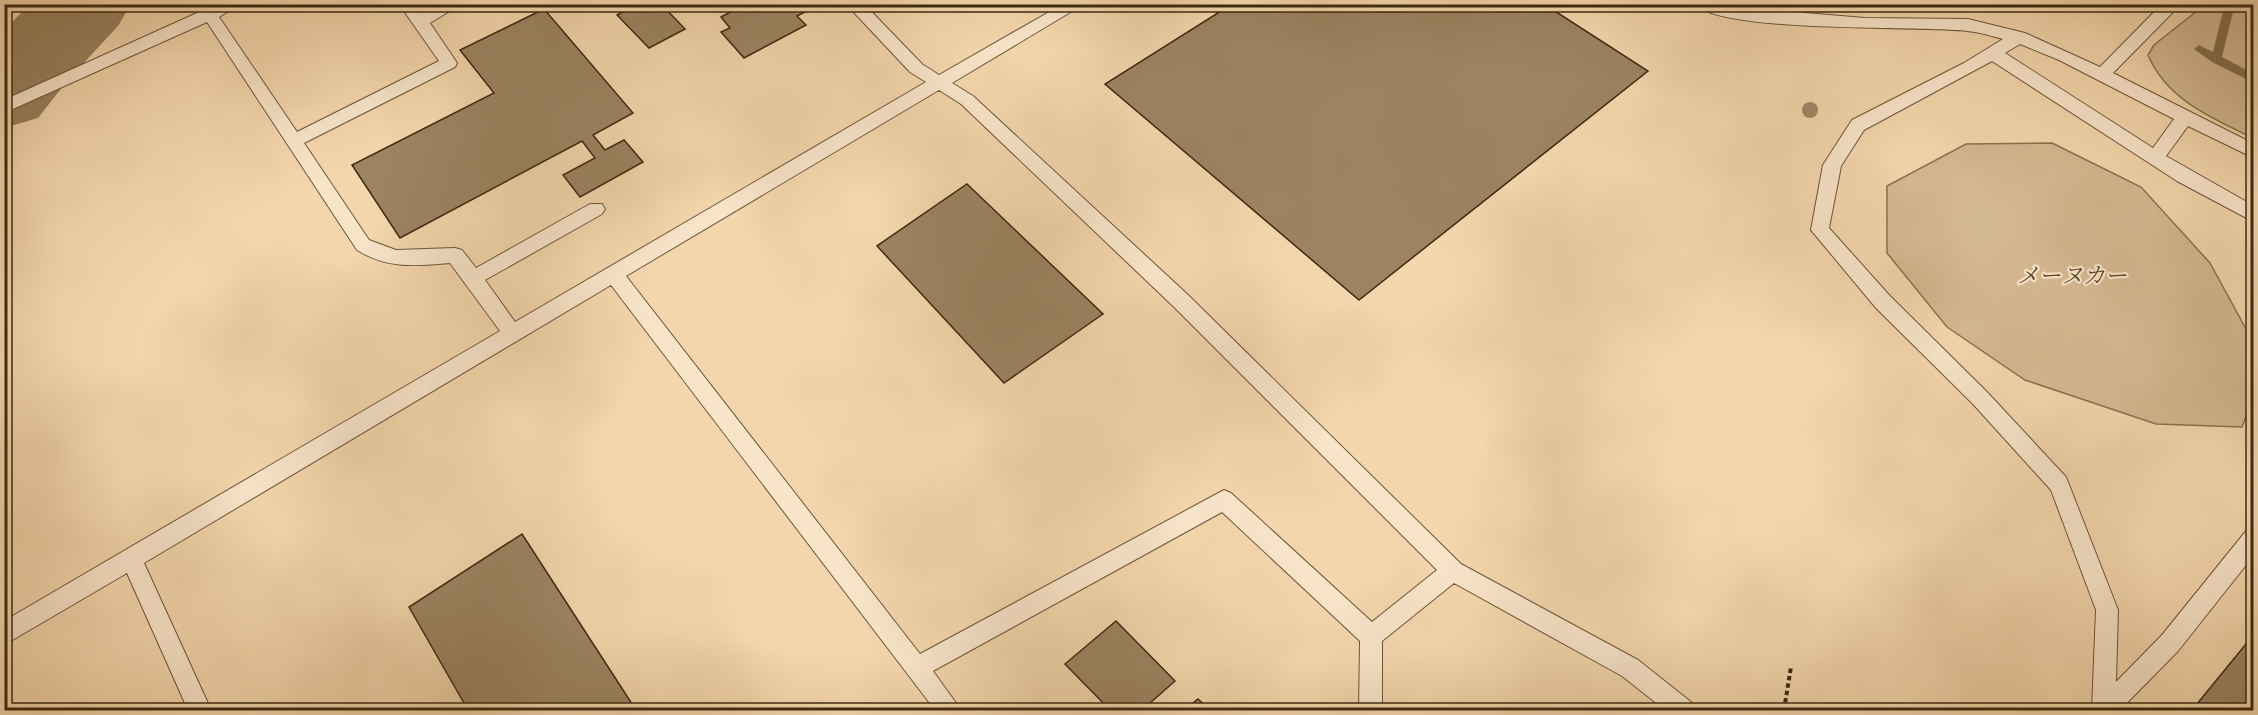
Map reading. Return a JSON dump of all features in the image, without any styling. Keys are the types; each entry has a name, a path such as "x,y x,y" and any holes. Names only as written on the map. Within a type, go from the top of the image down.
{"lane":[{"path":"4,107 233,4"},
{"path":"293,141 449,63 407,4"},
{"path":"420,21 453,4"},
{"path":"854,4 916,68 967,100 1180,300 1453,571 1630,668 1681,710"},
{"path":"4,634 613,273 1076,4"},
{"path":"1704,4 1720,12 1838,22 1968,26 2019,37 2103,74 2253,152"},
{"path":"1835,4 1838,22"},
{"path":"2103,74 2148,26 2174,4"},
{"path":"210,15 363,245 377,256 397,259 455,255 512,333"},
{"path":"2019,37 1858,125 1832,165 1820,230 1883,302 1980,398 2059,484 2107,610 2104,711"},
{"path":"1992,53 2155,158 2253,215"},
{"path":"2155,158 2184,117"},
{"path":"473,278 596,210"},
{"path":"613,273 949,711"},
{"path":"916,668 1224,500 1371,636 1370,711"},
{"path":"2104,711 2170,643 2253,538"},
{"path":"131,559 200,711"},
{"path":"1371,636 1453,571"}],"path":[{"path":"1784,711 1791,667"}],"green space":[{"path":"2206,4 2253,5 2253,138 2207,115 2179,96 2156,71 2148,55 2154,45"},
{"name":"メーヌカー","path":"2052,143 2141,187 2210,263 2253,342 2253,398 2242,427 2156,424 2025,380 1947,327 1887,253 1887,186 1966,144"}],"building":[{"path":"636,4 661,4 685,29 649,48 617,15"},
{"path":"745,4 811,4 814,7 797,16 806,25 744,58 721,32 730,28 721,17"},
{"path":"1232,4 1544,4 1648,71 1359,300 1105,84"},
{"path":"544,9 633,113 593,135 605,150 624,140 643,162 580,197 563,175 595,158 582,141 400,238 352,165 494,93 460,50"},
{"path":"967,184 1103,314 1004,383 877,246"},
{"path":"522,534 636,710 468,710 409,607"},
{"path":"1116,621 1175,681 1142,710 1110,710 1065,664"},
{"path":"2246,644 2254,650 2254,710 2192,710"},
{"path":"1198,699 1210,710 1184,710"}],"waterway":[{"path":"2216,58 2228,11 2233,4"},
{"path":"2199,49 2216,58"},
{"path":"2216,58 2254,79"}],"taxiway":[{"path":"4,93 34,57 86,4"}]}
